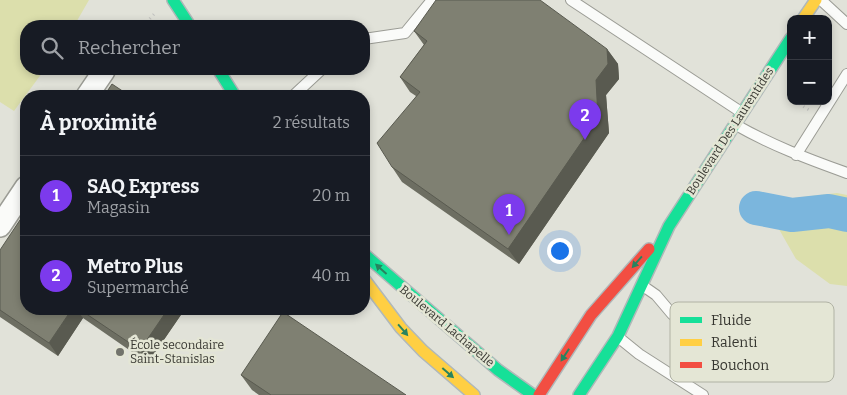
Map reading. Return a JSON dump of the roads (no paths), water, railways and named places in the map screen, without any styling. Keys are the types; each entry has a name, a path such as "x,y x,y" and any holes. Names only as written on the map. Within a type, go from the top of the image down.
{"main road":[{"path":"174,0 186,20"},
{"path":"806,15 816,0"},
{"name":"Boulevard Des Laurentides","path":"579,395 618,336 669,226 741,112 787,44"},
{"path":"222,75 231,90"},
{"name":"Boulevard Des Laurentides","path":"539,395 590,315 669,226"},
{"name":"Boulevard Lachapelle","path":"370,259 483,357 533,395"},
{"name":"Boulevard Lachapelle","path":"370,288 401,328 423,351 474,395"}],"street":[{"path":"91,90 101,75"},
{"path":"0,226 20,196"}],"lane":[{"path":"370,38 405,33 432,0"},
{"path":"571,0 741,112"},
{"path":"821,0 847,24"},
{"path":"796,155 847,74"},
{"path":"299,90 316,75"},
{"path":"734,124 762,140 796,155 847,173"},
{"path":"625,276 656,295 670,312"},
{"path":"618,336 639,354 670,374"},
{"path":"683,382 703,395"}],"waterway":[{"path":"756,208 792,215 829,211 847,215"}],"place":[{"name":"Metro Plus","path":"585,140"},
{"name":"SAQ Express","path":"509,235"},
{"name":"École secondaire Saint-Stanislas","path":"120,352"}]}
